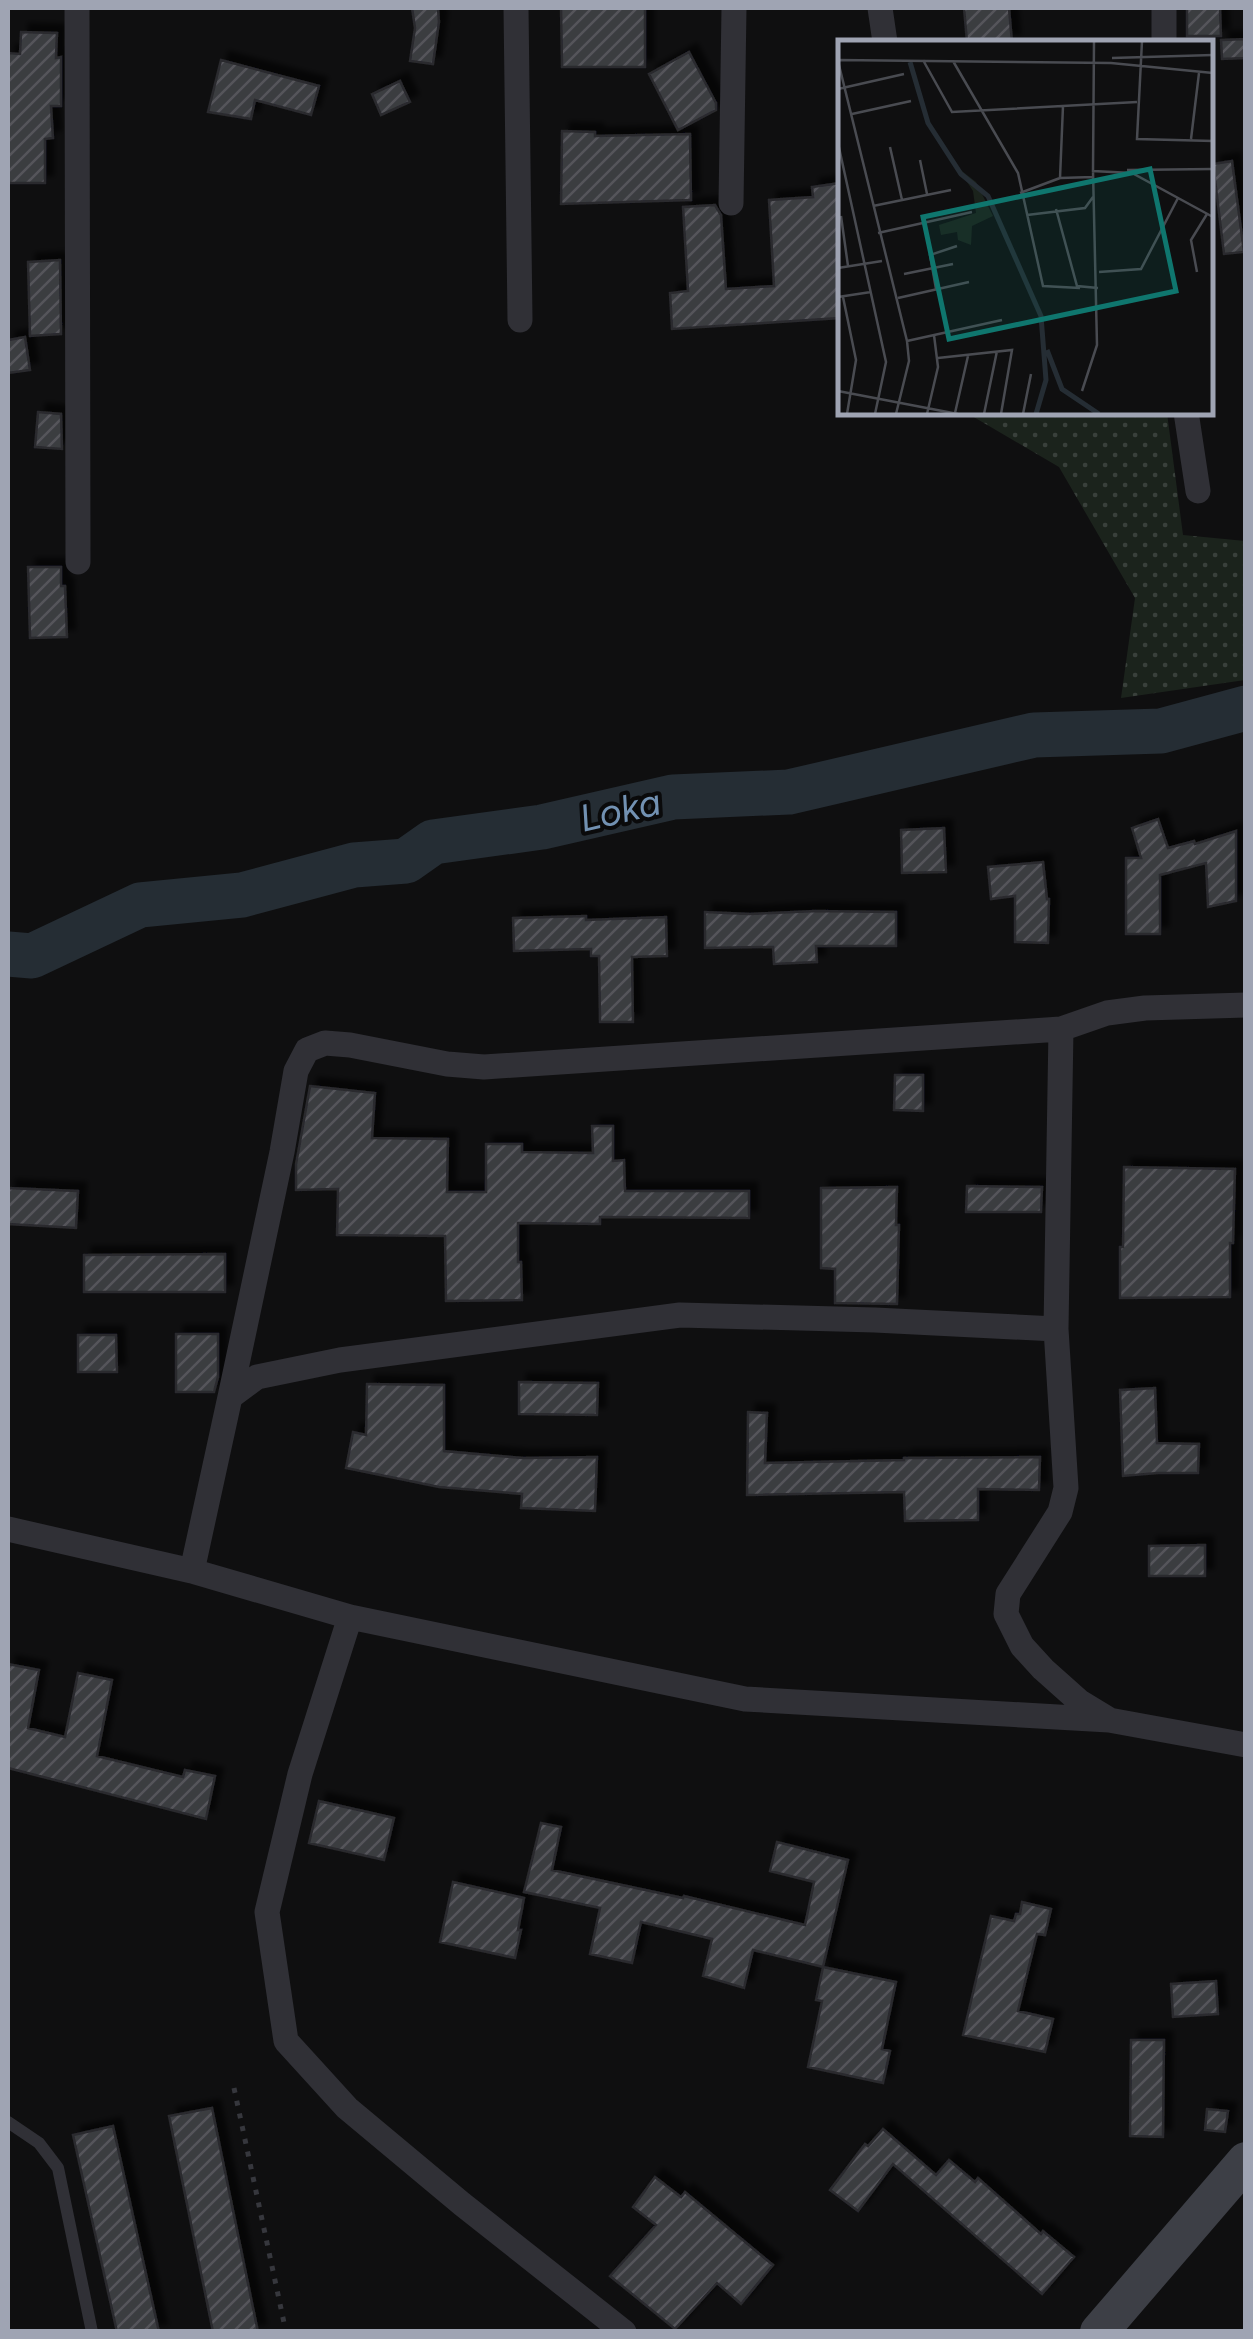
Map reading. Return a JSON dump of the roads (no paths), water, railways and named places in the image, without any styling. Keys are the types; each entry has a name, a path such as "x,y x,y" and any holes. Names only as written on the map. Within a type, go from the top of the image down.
{"street":[{"path":"77,8 78,562"},
{"path":"516,8 520,320"},
{"path":"731,203 734,8"},
{"path":"880,8 885,40"},
{"path":"1164,8 1164,40"},
{"path":"1186,415 1198,491"},
{"path":"192,1571 296,1071 307,1050 325,1043 350,1045 447,1064 484,1067 1061,1029 1107,1012 1246,1005"},
{"path":"1061,1029 1056,1329 1066,1488 1060,1512 1008,1594 1006,1614 1022,1646 1043,1669 1080,1702 1109,1720"},
{"path":"230,1397 257,1377 340,1360 680,1316 1056,1329"},
{"path":"8,1530 192,1571 350,1617 745,1699 1109,1720 1246,1744"},
{"path":"350,1617 300,1774 267,1912 286,2040 346,2108 624,2332"},
{"path":"1099,2332 1246,2161"}],"lane":[{"path":"8,2122 39,2142 58,2168 92,2332"}],"waterway":[{"name":"Loka","path":"8,954 32,956 140,905 242,895 354,865 406,861 433,842 542,827 673,797 789,792 1034,735 1161,731 1246,708"}]}
